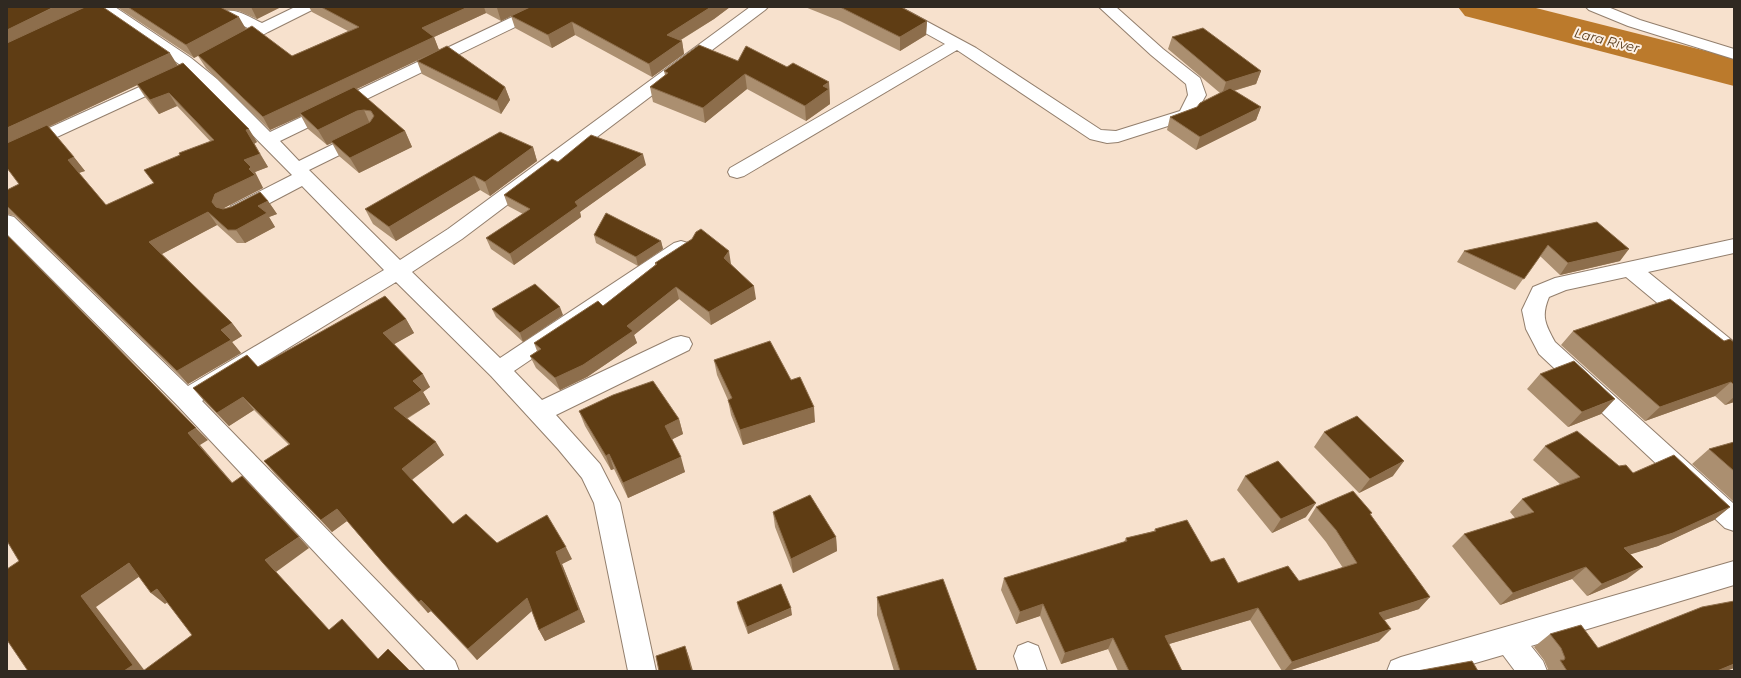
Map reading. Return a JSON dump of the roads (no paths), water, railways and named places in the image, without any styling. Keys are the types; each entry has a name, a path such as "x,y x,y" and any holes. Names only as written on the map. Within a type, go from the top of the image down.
{"street":[{"path":"7,154 207,60 262,28 307,7"},
{"path":"268,140 545,7"},
{"path":"186,399 398,271 455,234 760,7"},
{"path":"896,11 918,7"},
{"path":"896,11 956,44 1096,135 1107,137 1118,136 1187,114 1197,95 1194,82 1157,52 1108,7"},
{"path":"1594,7 1634,23 1718,51 1734,54"},
{"path":"100,9 207,60"},
{"path":"230,14 262,28"},
{"path":"737,172 956,44"},
{"path":"207,60 211,83 499,370 540,412 591,471 607,503 642,671"},
{"path":"232,214 371,132"},
{"path":"7,222 186,399 445,671"},
{"path":"499,370 687,245"},
{"path":"1734,246 1630,269 1562,282 1540,292 1533,310 1537,328 1547,348 1734,520"},
{"path":"1630,269 1734,354"},
{"path":"540,412 681,344"},
{"path":"1400,671 1509,640 1734,572"},
{"path":"1509,640 1533,671"}],"waterway":[{"name":"Lara River","path":"1480,7 1734,72"}]}
